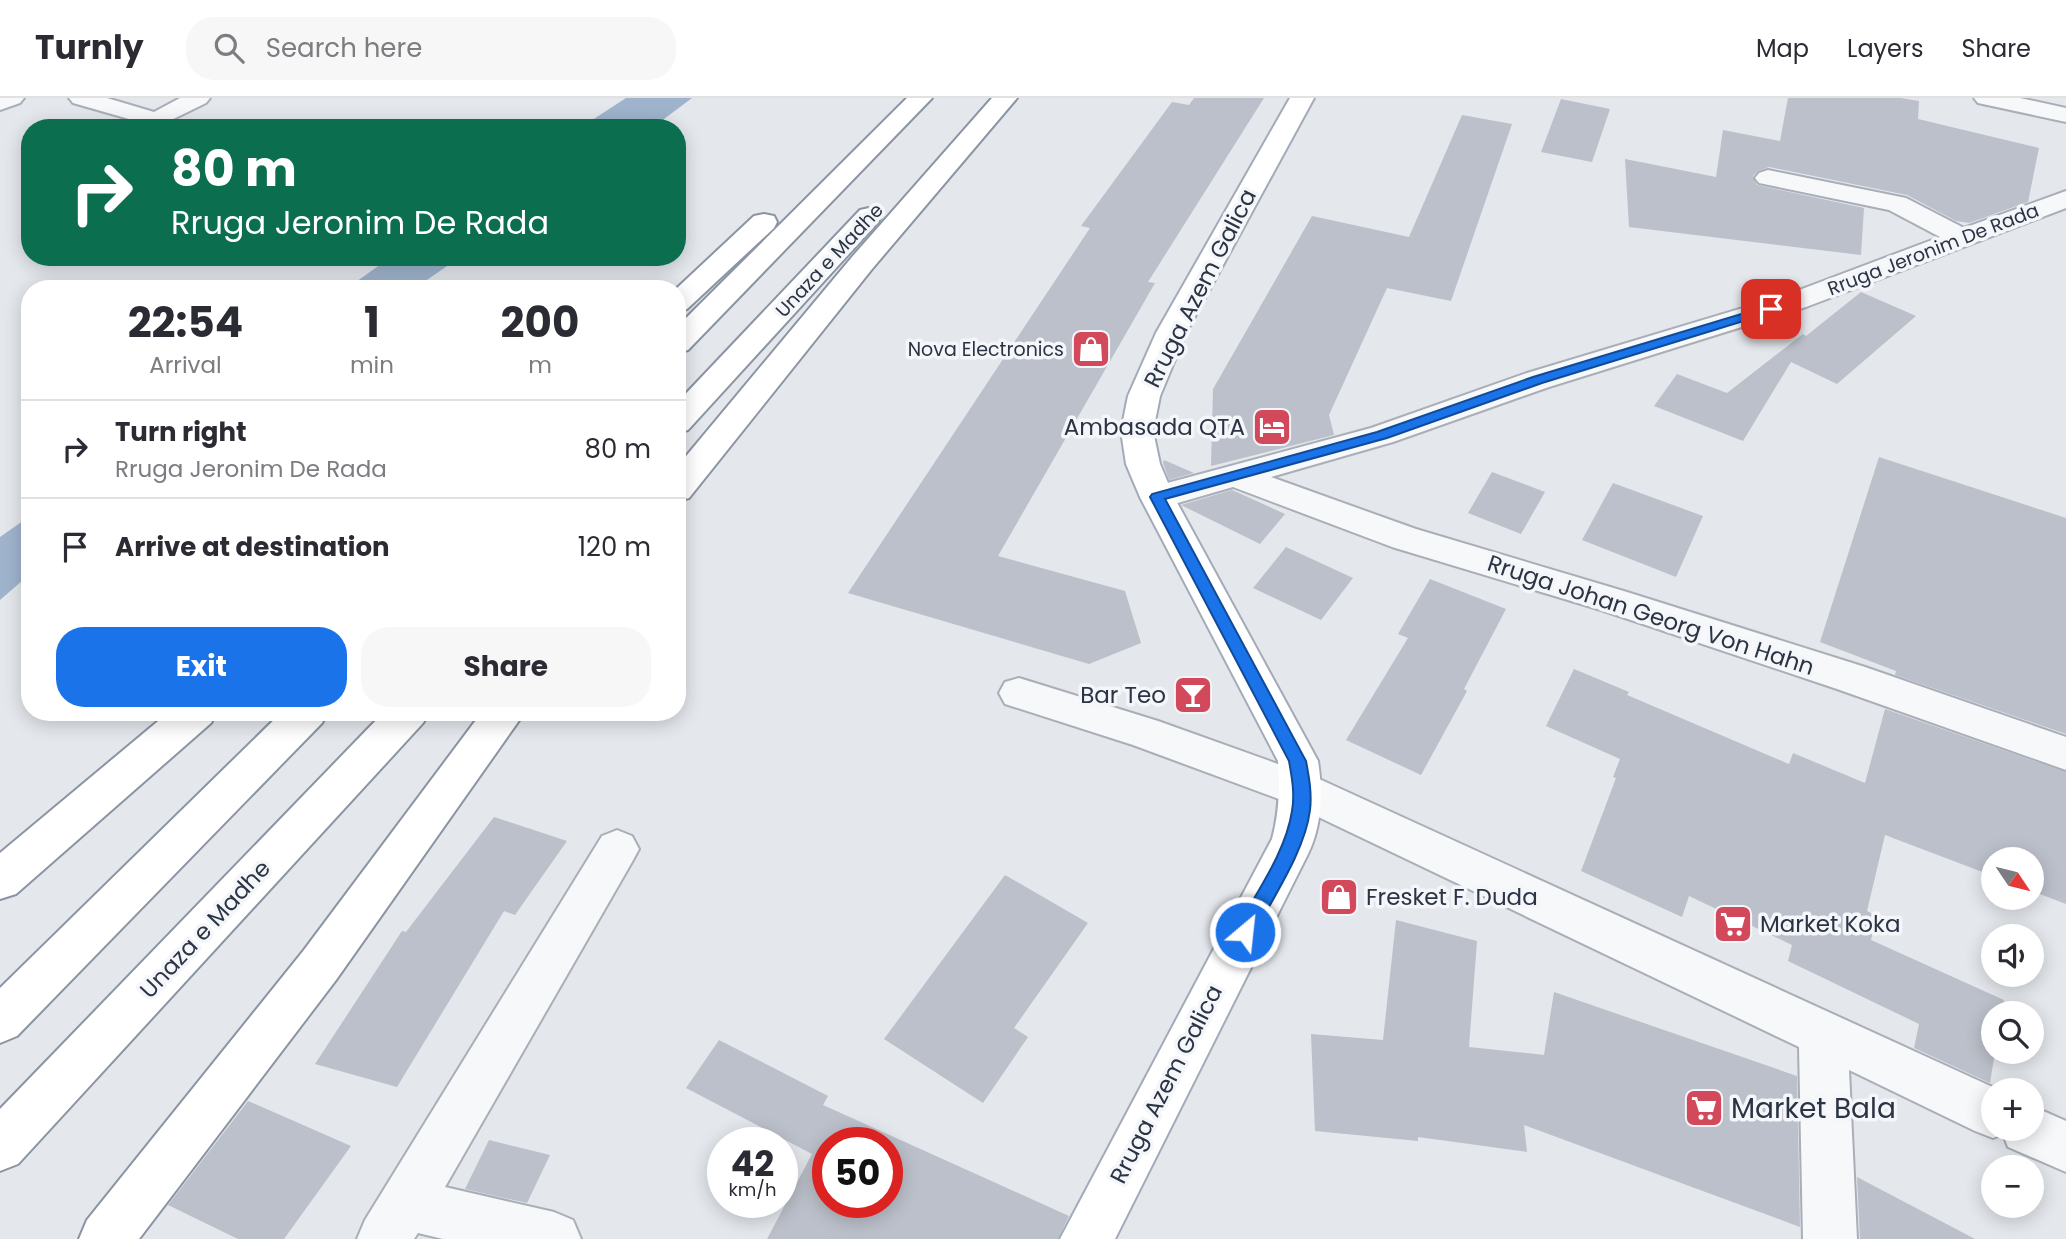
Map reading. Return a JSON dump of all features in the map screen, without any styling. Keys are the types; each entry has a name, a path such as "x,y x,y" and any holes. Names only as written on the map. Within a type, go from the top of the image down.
{"main road":[{"path":"686,295 895,98"},
{"path":"686,335 920,98"},
{"name":"Unaza e Madhe","path":"686,414 982,98"},
{"path":"686,479 862,263 1005,98"},
{"name":"Rruga Azem Galica","path":"1087,1239 1293,841 1301,812 1302,790 1298,761 1157,497 1143,464 1137,431 1144,396 1171,333 1303,98"},
{"path":"0,880 186,721"},
{"path":"0,1020 299,721"},
{"name":"Unaza e Madhe","path":"0,1146 401,721"},
{"path":"106,1239 320,965 498,721"}],"street":[{"path":"0,103 12,98"},
{"path":"81,98 154,119"},
{"path":"159,119 198,98"},
{"path":"1986,98 2066,115"},
{"path":"1768,178 1897,204 1964,239"},
{"name":"Rruga Jeronim De Rada","path":"1157,497 1382,435 1538,380 1796,301 2066,199"},
{"name":"Rruga Johan Georg Von Hahn","path":"1236,476 1404,538 1693,626 2066,754"},
{"path":"1019,693 1144,732 1302,790 1981,1107"},
{"path":"554,1239 395,1222 617,849"},
{"path":"1823,1034 1830,1239"},
{"path":"2044,1137 2066,1147"}],"water":[{"path":"626,98 692,98 664,119 594,119"},
{"path":"378,266 447,266 427,280 359,280"},
{"path":"21,522 21,582 0,600 0,537"}],"building":[{"path":"1194,98 1264,98 1148,282 1155,283 998,556 1125,591 1141,643 1089,664 848,593 1090,228 1081,226 1172,102 1189,105"},
{"path":"1788,98 1901,98 1919,101 1918,119 2039,148 2028,202 1969,223 1956,221 1907,195 1769,167 1753,176 1757,185 1864,208 1861,255 1629,227 1625,159 1716,177 1723,130 1780,141"},
{"path":"1561,99 1610,109 1592,162 1541,152"},
{"path":"1462,115 1512,124 1451,301 1387,288 1329,415 1334,435 1211,466 1213,389 1312,216 1409,237"},
{"path":"1861,292 1916,316 1837,384 1791,362 1743,441 1654,406 1677,374 1727,393"},
{"path":"1879,457 2066,518 2066,734 1895,675 1896,671 1820,642"},
{"path":"1164,460 1194,473 1169,480"},
{"path":"1492,472 1545,492 1521,534 1468,513"},
{"path":"1613,483 1703,516 1676,577 1582,540"},
{"path":"1232,490 1285,514 1260,544 1181,505"},
{"path":"1286,547 1353,578 1321,620 1253,588"},
{"path":"1430,579 1506,609 1464,689 1467,691 1421,775 1346,740 1408,638 1398,634"},
{"path":"1574,669 1629,692 1627,695 1789,764 1793,753 1865,783 1885,709 2066,772 2066,904 2044,896 2044,847 1981,847 1981,871 1885,835 1867,911 1877,916 1871,940 2004,1000 1981,1001 1981,1064 1993,1064 1991,1078 1981,1079 1914,1048 1919,1024 1788,961 1792,945 1689,896 1682,917 1581,871 1616,778 1613,777 1620,759 1546,726"},
{"path":"494,817 567,841 515,915 504,911 397,1087 315,1064 402,931 406,932"},
{"path":"1005,875 1088,923 1014,1028 1028,1037 983,1103 884,1039"},
{"path":"1396,920 1477,941 1469,1047 1544,1055 1554,992 1797,1076 1800,1227 1524,1125 1527,1152 1418,1137 1418,1141 1315,1131 1311,1034 1383,1040"},
{"path":"719,1040 828,1096 823,1105 872,1127 812,1127 812,1154 798,1147 798,1127 760,1127 686,1088"},
{"path":"248,1101 351,1146 284,1239 238,1239 168,1205"},
{"path":"489,1140 550,1155 527,1203 465,1189"},
{"path":"903,1141 1069,1216 1058,1239 767,1239 778,1218 798,1218 798,1180 812,1154 812,1218 903,1218"},
{"path":"1857,1177 1975,1239 1860,1239"}],"place":[{"name":"Nova Electronics","path":"1091,349"},
{"name":"Ambasada QTA","path":"1272,427"},
{"name":"Bar Teo","path":"1193,695"},
{"name":"Fresket F. Duda","path":"1339,897"},
{"name":"Market Koka","path":"1733,924"},
{"name":"Market Bala","path":"1704,1108"}],"route":[{"path":"1245,932 1293,841 1301,812 1302,790 1298,761 1157,497 1382,435 1538,380 1771,309"}]}
